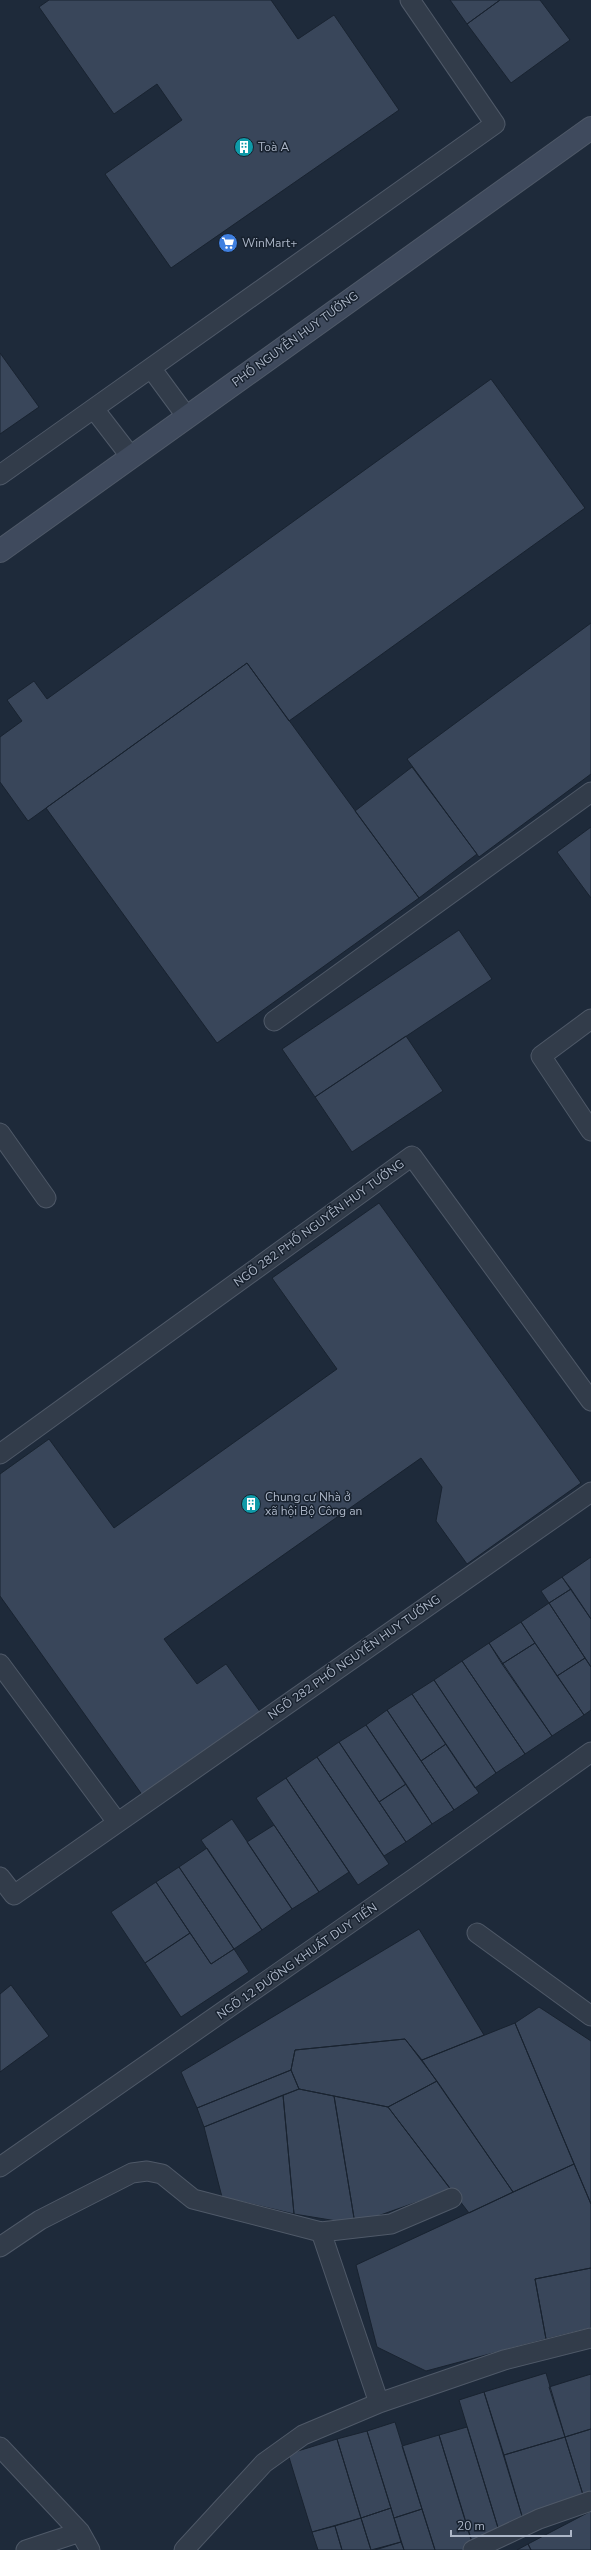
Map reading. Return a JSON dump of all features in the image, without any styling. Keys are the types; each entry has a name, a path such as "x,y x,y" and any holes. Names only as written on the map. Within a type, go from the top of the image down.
{"street":[{"name":"PHỐ NGUYỄN HUY TƯỞNG","path":"0,551 591,128"}],"lane":[{"path":"0,475 495,124 410,0"},
{"path":"151,368 187,417"},
{"path":"94,409 131,457"},
{"path":"274,1021 591,792"},
{"path":"591,1019 541,1056 591,1131"},
{"path":"0,1133 46,1198"},
{"name":"NGÕ 282 PHỐ NGUYỄN HUY TƯỞNG","path":"0,1454 412,1156 591,1401"},
{"name":"NGÕ 282 PHỐ NGUYỄN HUY TƯỞNG","path":"0,1877 14,1895 591,1492"},
{"path":"0,1664 117,1822"},
{"name":"NGÕ 12 ĐƯỜNG KHUẤT DUY TIẾN","path":"0,2167 416,1878 591,1752"},
{"path":"477,1933 591,2016"},
{"path":"0,2247 40,2220 132,2173 147,2171 162,2174 193,2199 320,2232 390,2224 452,2198"},
{"path":"320,2232 379,2403"},
{"path":"184,2550 264,2463 303,2435 379,2403 504,2360 591,2338"},
{"path":"0,2447 80,2532 90,2550"},
{"path":"473,2550 539,2519 591,2501"},
{"path":"26,2550 80,2532"}],"building":[{"name":"Toà A","path":"49,0 271,0 298,39 334,15 399,110 171,268 105,174 182,120 157,84 114,114 39,7"},
{"path":"450,0 500,0 467,24"},
{"path":"500,0 540,0 570,40 511,83 467,24"},
{"path":"0,353 39,407 0,434"},
{"path":"491,379 585,508 289,721 247,663 28,821 0,782 0,737 22,721 7,700 34,681 47,699"},
{"path":"591,623 591,774 479,857 407,759"},
{"path":"247,663 419,898 217,1043 46,808"},
{"path":"412,767 477,854 419,898 355,811"},
{"path":"591,827 591,898 557,852"},
{"path":"459,930 492,979 315,1097 282,1049"},
{"path":"406,1036 443,1091 352,1152 315,1097"},
{"name":"Chung cư Nhà ở xã hội Bộ Công an","path":"379,1203 581,1483 467,1564 436,1521 442,1487 421,1458 164,1639 197,1684 226,1664 261,1713 143,1796 0,1596 0,1474 49,1439 114,1528 337,1369 272,1278"},
{"path":"591,1557 591,1619 562,1577"},
{"path":"562,1577 571,1589 549,1603 541,1591"},
{"path":"571,1589 591,1619 591,1667 549,1603"},
{"path":"549,1603 585,1658 557,1676 521,1622"},
{"path":"521,1622 535,1643 502,1664 489,1643"},
{"path":"489,1643 552,1736 525,1754 462,1661"},
{"path":"535,1643 584,1715 552,1736 502,1664"},
{"path":"585,1658 591,1667 591,1710 584,1715 557,1676"},
{"path":"462,1661 525,1754 496,1773 434,1680"},
{"path":"434,1680 496,1773 475,1788 412,1694"},
{"path":"412,1694 446,1744 421,1761 387,1710"},
{"path":"387,1710 454,1810 432,1824 366,1725"},
{"path":"366,1725 406,1784 379,1802 339,1742"},
{"path":"339,1742 406,1842 384,1856 317,1757"},
{"path":"446,1744 479,1793 454,1810 421,1761"},
{"path":"317,1757 389,1864 358,1885 286,1778"},
{"path":"286,1778 349,1872 319,1892 256,1798"},
{"path":"406,1784 432,1824 406,1842 379,1802"},
{"path":"232,1819 292,1909 262,1930 201,1840"},
{"path":"274,1825 319,1892 292,1909 247,1842"},
{"path":"207,1848 262,1930 234,1949 179,1867"},
{"path":"179,1867 234,1949 211,1964 156,1882"},
{"path":"156,1882 190,1933 145,1963 111,1912"},
{"path":"419,1929 484,2035 422,2060 405,2039 295,2050 291,2070 197,2108 181,2072"},
{"path":"190,1933 211,1964 234,1949 249,1972 181,2017 145,1963"},
{"path":"11,1985 49,2036 0,2072 0,1994"},
{"path":"539,2007 591,2041 591,2204 515,2023"},
{"path":"515,2023 574,2164 513,2192 422,2060"},
{"path":"405,2039 437,2081 388,2107 299,2089 291,2070 295,2050"},
{"path":"291,2070 299,2089 204,2127 197,2108"},
{"path":"437,2081 513,2192 469,2213 388,2107"},
{"path":"299,2089 334,2096 355,2224 294,2214 283,2095"},
{"path":"283,2095 294,2214 222,2197 204,2127"},
{"path":"334,2096 388,2107 451,2190 355,2224"},
{"path":"574,2164 591,2204 591,2268 535,2279 546,2339 426,2371 377,2347 356,2265"},
{"path":"591,2268 591,2328 546,2339 535,2279"},
{"path":"546,2373 565,2437 504,2455 484,2392"},
{"path":"591,2374 591,2429 565,2437 549,2387"},
{"path":"484,2392 522,2516 499,2531 459,2400"},
{"path":"395,2422 422,2509 394,2518 367,2431"},
{"path":"467,2427 499,2531 472,2543 439,2435"},
{"path":"591,2429 591,2495 584,2498 565,2437"},
{"path":"367,2431 391,2508 361,2518 337,2439"},
{"path":"439,2435 474,2548 466,2550 435,2550 402,2446"},
{"path":"565,2437 584,2498 522,2516 504,2455"},
{"path":"337,2439 361,2518 312,2532 288,2454"},
{"path":"391,2508 401,2542 371,2550 361,2518"},
{"path":"422,2509 435,2550 404,2550 394,2518"},
{"path":"591,2511 591,2550 531,2550 528,2544"},
{"path":"361,2518 371,2550 342,2550 335,2526"},
{"path":"335,2526 342,2550 318,2550 312,2532"},
{"path":"401,2542 404,2550 375,2550"},
{"path":"528,2544 531,2550 517,2550"}],"place":[{"name":"Toà A","path":"244,147"},
{"name":"WinMart+","path":"228,243"},
{"name":"Chung cư Nhà ở xã hội Bộ Công an","path":"251,1504"}]}
